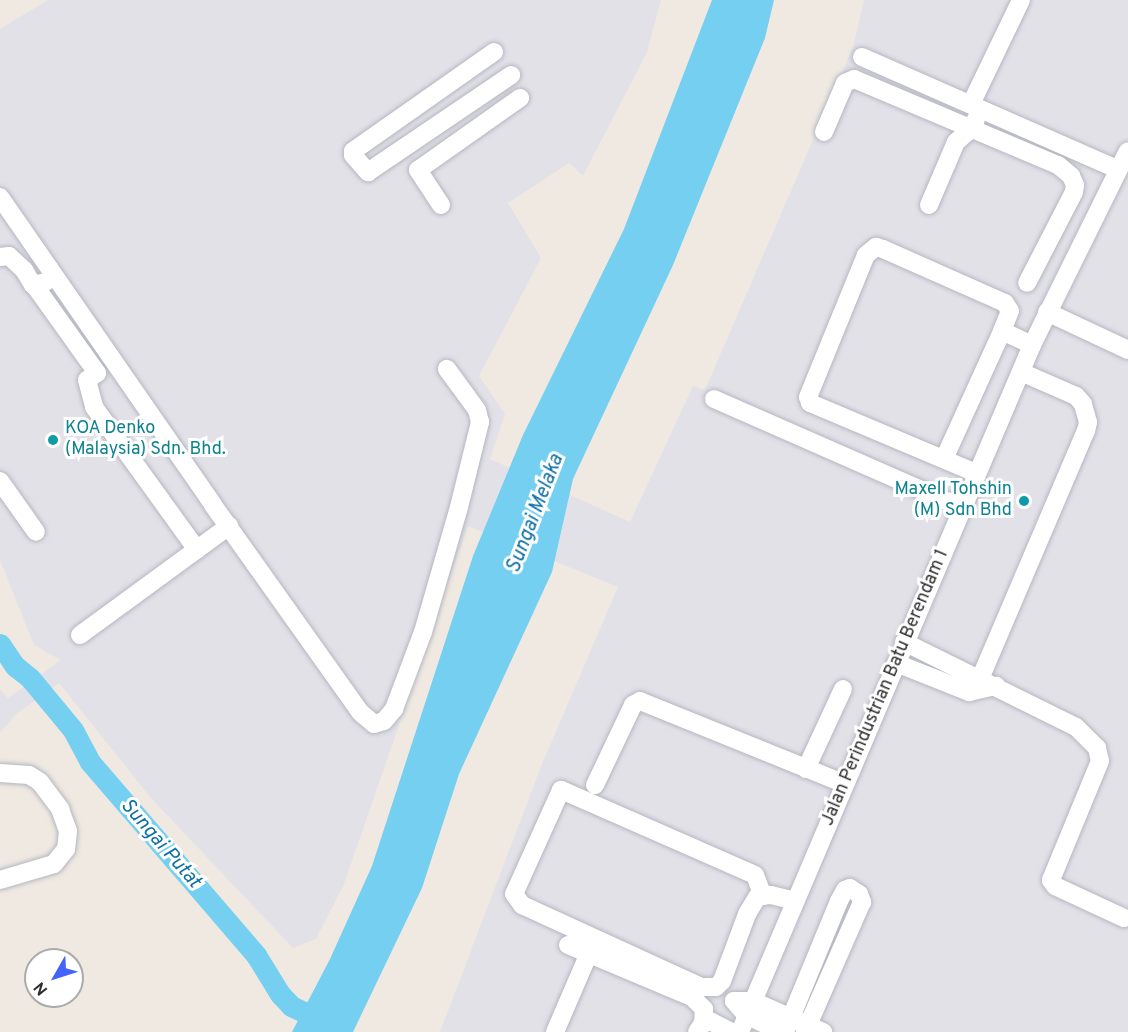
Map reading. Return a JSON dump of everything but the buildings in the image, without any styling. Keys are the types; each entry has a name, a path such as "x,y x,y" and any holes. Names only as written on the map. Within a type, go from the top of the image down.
{"street":[{"path":"929,205 956,142 972,128 976,107 1022,0"},
{"path":"494,52 353,151 359,163 368,172 511,75"},
{"path":"862,57 1117,169"},
{"path":"824,132 846,82 854,79 1058,165 1071,176 1075,185 1070,202 1027,283"},
{"path":"441,205 418,170 520,98"},
{"name":"Jalan Perindustrian Batu Berendam 1","path":"747,1016 1032,345 1117,169 1128,151"},
{"path":"0,196 361,713 374,724 384,721 394,709 423,632 467,477 480,422 477,410 447,369"},
{"path":"944,459 1010,311 1005,303 876,247 866,255 808,397 810,403 976,473"},
{"path":"0,257 9,256 35,286 97,373 87,380 94,407 197,550"},
{"path":"35,286 44,284 54,274"},
{"path":"1047,312 1128,350"},
{"path":"1002,331 1032,345"},
{"path":"896,663 969,692 988,682 1088,422 1083,404 1077,396 1021,372"},
{"path":"714,399 962,508"},
{"path":"0,481 36,532"},
{"path":"80,634 229,526"},
{"path":"904,642 1076,727 1097,748 1100,761 1051,880 1055,886 1124,918"},
{"path":"806,769 843,689"},
{"path":"595,785 633,705 640,701 845,784"},
{"path":"0,773 29,775 40,782 60,809 68,831 68,841 61,858 54,864 0,880"},
{"path":"764,896 755,875 566,791 559,792 514,890 517,901 701,987 716,987 734,1001 747,1016 785,1027 812,1030 862,902 859,894 850,888 845,890 839,901 785,1027"},
{"path":"716,987 722,981 747,914 758,896 795,901"},
{"path":"568,945 692,997 704,1009 700,1028"},
{"path":"555,1032 589,953"},
{"path":"700,1028 710,1021 732,1032"}],"shaded area":[{"path":"48,0 661,0 647,52 583,176 569,163 508,203 541,258 479,376 505,414 490,459 630,522 693,386 705,390 853,47 864,0 1128,0 1128,1032 440,1032 542,764 618,587 468,526 344,884 316,939 293,948 150,797 59,683 16,714 0,733 0,690 8,698 61,660 34,645 0,560 0,29"}],"water":[{"name":"Sungai Melaka","path":"712,0 774,0 765,38 673,265 573,479 552,572 459,774 422,888 353,1032 292,1032 330,959 372,866 473,556 523,435 624,229"}],"waterway":[{"name":"Sungai Putat","path":"0,644 15,666 30,678 73,730 90,762 256,955 280,994 291,1006 327,1023"}],"place":[{"name":"KOA Denko (Malaysia) Sdn. Bhd.","path":"53,440"},
{"name":"Maxell Tohshin (M) Sdn Bhd","path":"1024,501"}]}
